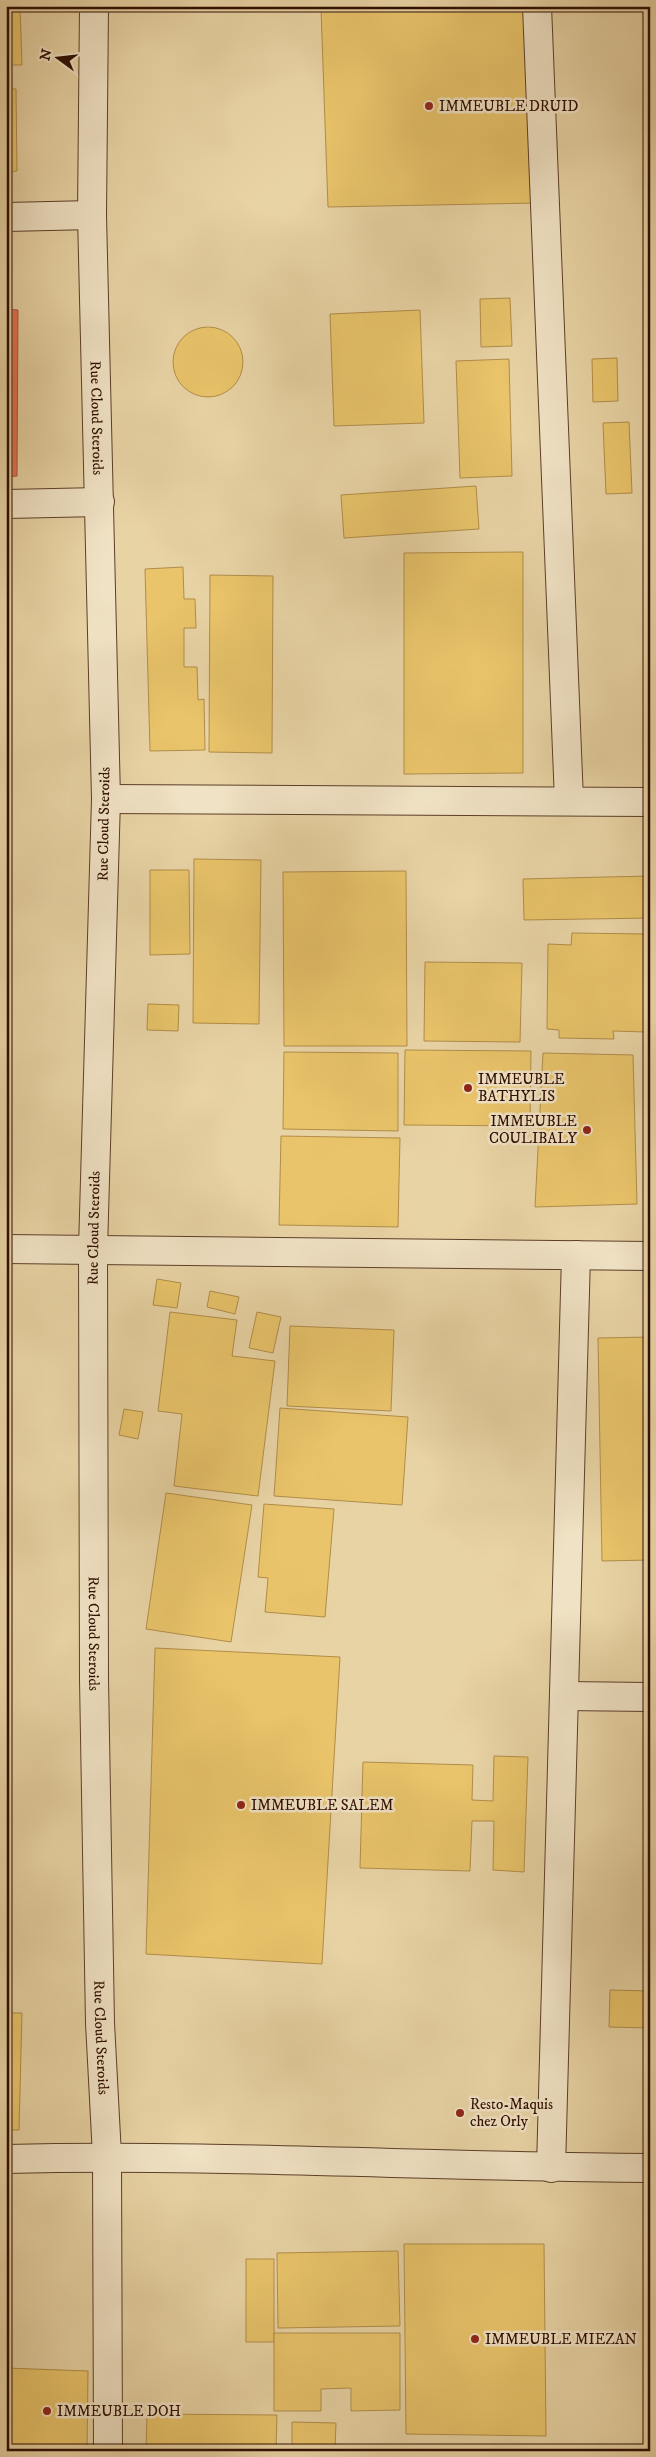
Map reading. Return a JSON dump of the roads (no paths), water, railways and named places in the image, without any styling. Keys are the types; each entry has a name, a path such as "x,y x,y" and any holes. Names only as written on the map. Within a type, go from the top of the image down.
{"street":[{"name":"Rue Cloud Steroids","path":"94,6 92,214 106,799 93,1249 94,1679 100,2023 106,2156 108,2451"},
{"path":"537,6 569,801"},
{"path":"6,217 92,214"},
{"path":"6,504 100,502"},
{"path":"106,799 650,802"},
{"path":"6,1249 650,1256"},
{"path":"551,2168 576,1255"},
{"path":"564,1696 650,1696"},
{"path":"6,2158 106,2156 551,2168 650,2168"}],"place":[{"name":"IMMEUBLE DRUID","path":"429,106"},
{"name":"IMMEUBLE BATHYLIS","path":"468,1088"},
{"name":"IMMEUBLE COULIBALY","path":"587,1130"},
{"name":"IMMEUBLE SALEM","path":"241,1805"},
{"name":"Resto-Maquis chez Orly","path":"460,2113"},
{"name":"IMMEUBLE MIEZAN","path":"475,2339"},
{"name":"IMMEUBLE DOH","path":"47,2411"}]}
